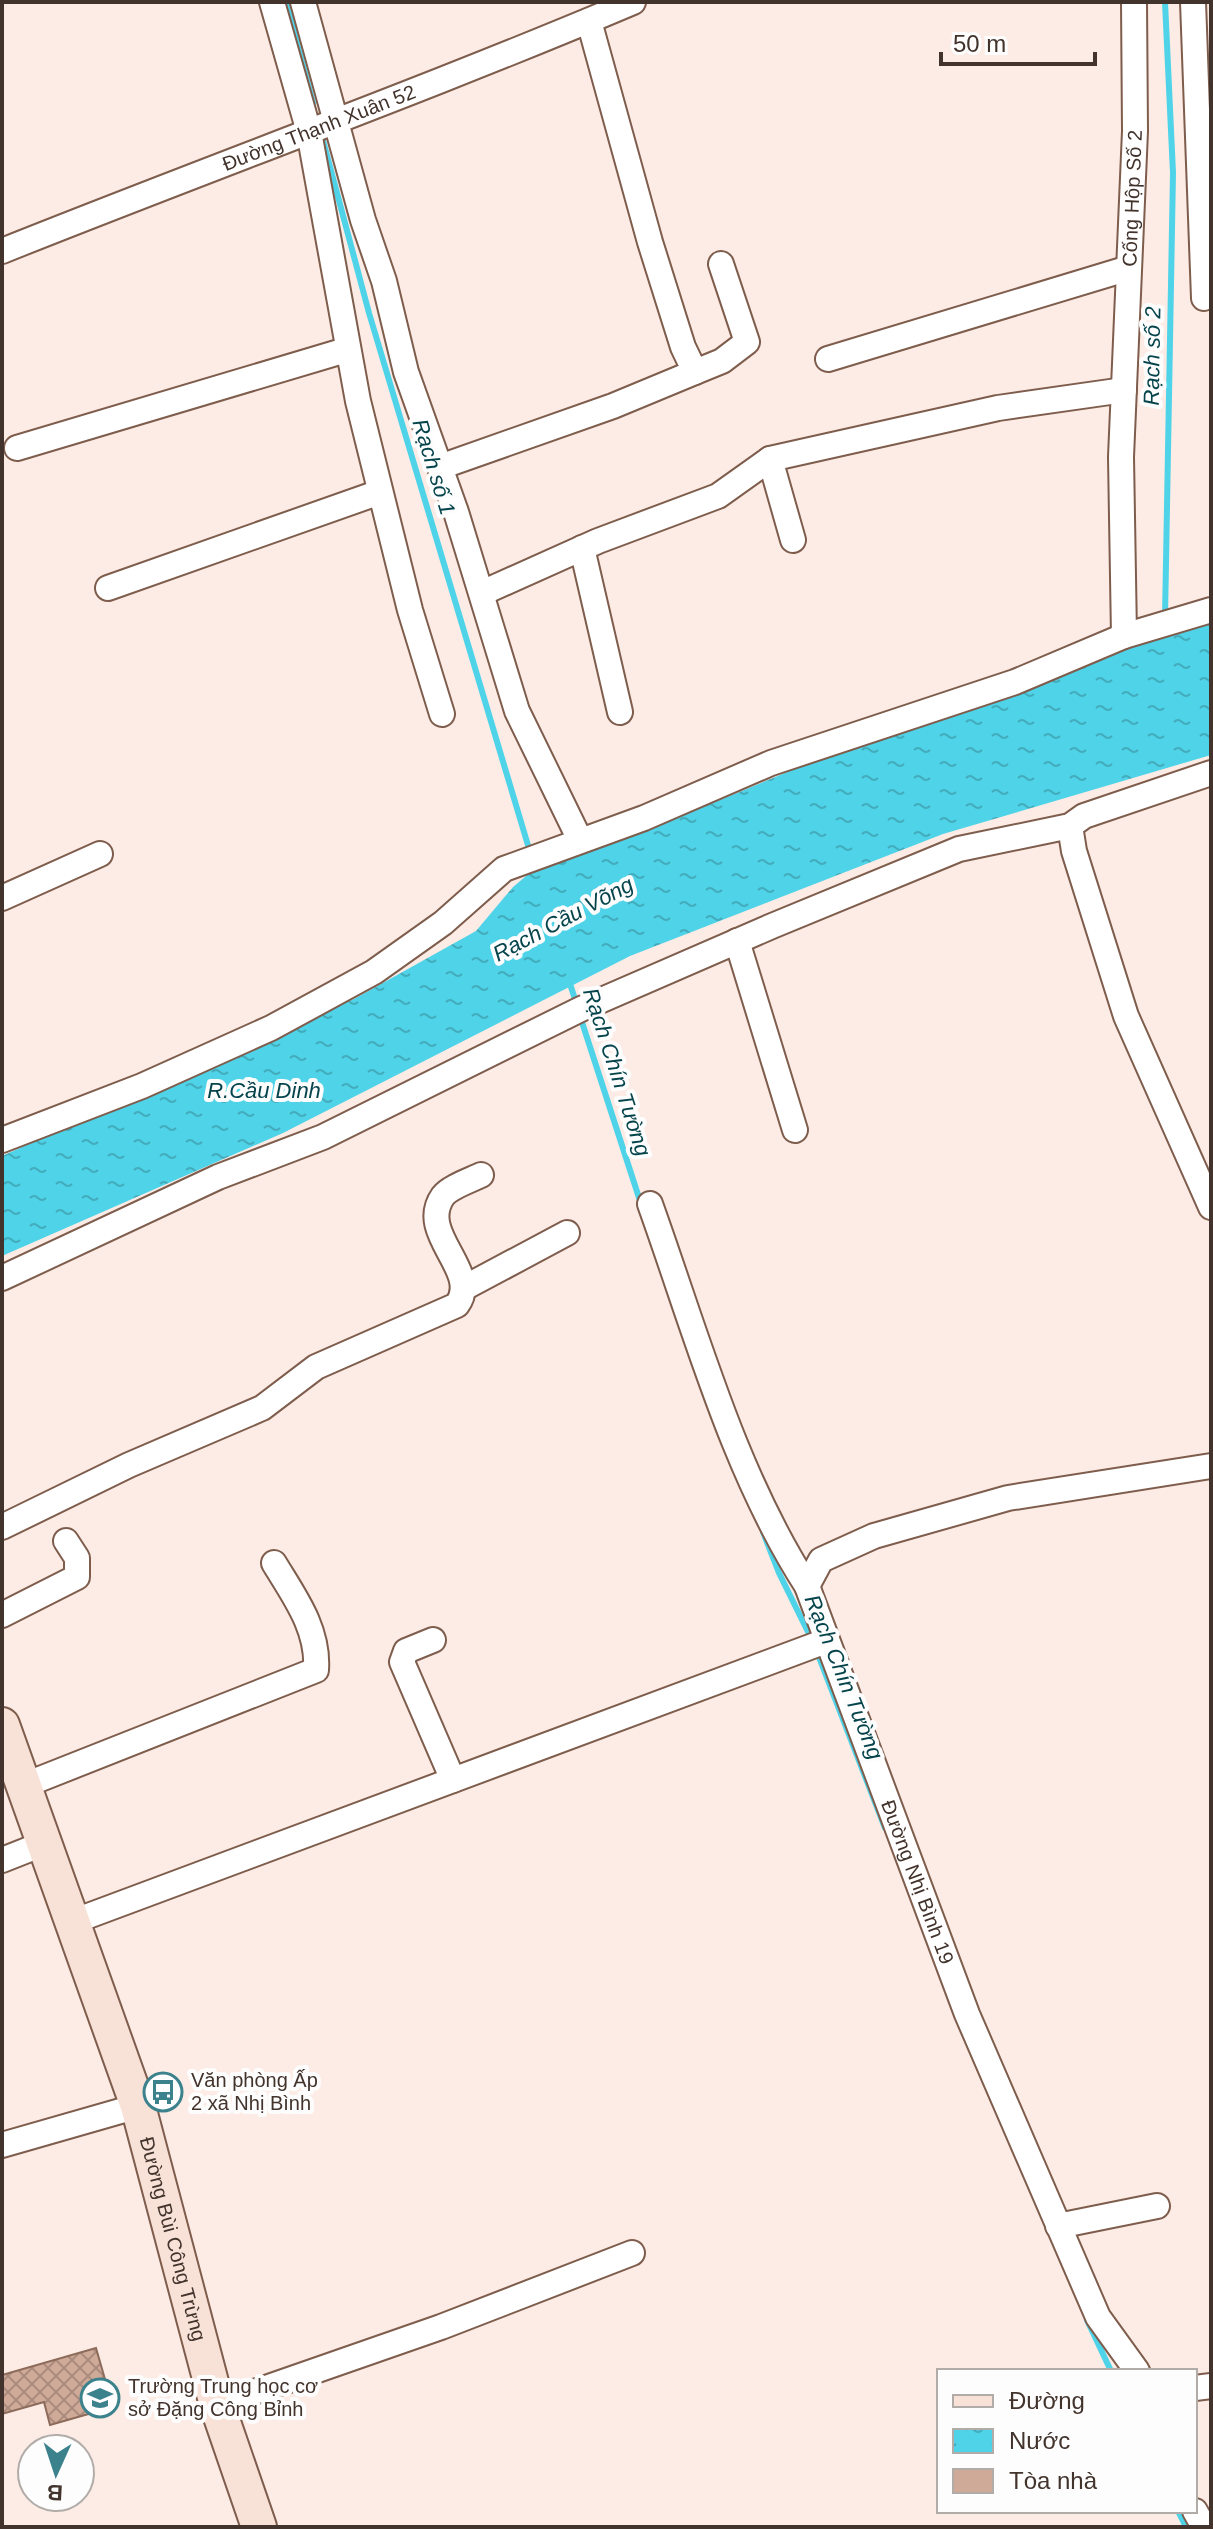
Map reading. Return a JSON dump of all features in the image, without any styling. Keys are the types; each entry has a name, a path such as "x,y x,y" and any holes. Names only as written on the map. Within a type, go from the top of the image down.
{"street":[{"path":"272,2 309,132 346,350 410,610 442,714"},
{"path":"303,2 335,122 384,281 406,372 482,593 517,711 580,840"},
{"name":"Đường Thạnh Xuân 52","path":"2,251 451,79 633,2"},
{"name":"Cống Hộp Số 2","path":"1124,636 1124,390 1135,131 1134,2"},
{"path":"1193,2 1204,298 1211,295"},
{"path":"589,21 655,257 683,347 695,372"},
{"path":"440,467 613,406 722,361 747,342 721,264"},
{"path":"828,359 1129,268"},
{"path":"17,448 346,350"},
{"path":"482,593 582,548 718,496 770,459 998,408 1124,390"},
{"path":"770,459 793,540"},
{"path":"108,588 380,492"},
{"path":"582,548 620,712"},
{"path":"2,1140 142,1086 271,1028 374,972 443,923 504,869 644,818 771,763 1015,682 1124,636 1211,610"},
{"path":"2,1278 218,1177 323,1137 574,1012 737,941 959,849 1070,826 1084,816 1211,773"},
{"path":"1070,826 1074,851 1126,1016 1211,1207"},
{"path":"2,898 100,854"},
{"path":"737,941 795,1130"},
{"path":"464,1288 444,1248 435,1215 444,1194 481,1175"},
{"name":"Đường Nhị Bình 19","path":"650,1204 727,1420 779,1543 807,1586 818,1644 967,2014 1098,2317 1136,2369"},
{"path":"2,1527 129,1465 262,1408 316,1367 457,1305 464,1288 567,1233"},
{"path":"807,1586 821,1560 874,1536 1008,1498 1211,1466"},
{"path":"2,1615 77,1577 77,1558 66,1541"},
{"path":"25,1785 316,1670 317,1652 306,1616 274,1563"},
{"path":"433,1640 406,1651 402,1662 453,1780"},
{"path":"72,1922 818,1644"},
{"name":"Đường Bùi Công Trừng","path":"2,1725 138,2106 217,2405 259,2527"},
{"path":"2,1860 45,1843"},
{"path":"2,2145 138,2106"},
{"path":"1058,2226 1157,2206"},
{"path":"217,2405 441,2327 632,2253"}],"water":[{"path":"1211,622 1211,755 943,834 630,956 283,1133 2,1256 2,1156 354,999 476,931 513,887 532,871 626,839 804,765 953,714 1131,645"}],"building":[{"path":"96,2348 113,2407 50,2425 44,2402 2,2414 2,2375"}],"waterway":[{"name":"Rạch số 1","path":"286,2 313,103"},
{"name":"Rạch số 2","path":"1165,2 1173,173 1165,618"},
{"name":"Rạch số 1","path":"321,133 369,313 530,852"},
{"name":"Rạch Chín Tường","path":"568,978 577,1005"},
{"name":"Rạch Chín Tường","path":"580,1016 642,1207"},
{"name":"Rạch Chín Tường","path":"763,1532 779,1573 813,1642"},
{"name":"Rạch Chín Tường","path":"817,1652 885,1828"},
{"name":"Rạch Chín Tường","path":"1087,2320 1110,2369"},
{"name":"Rạch Chín Tường","path":"1179,2513 1186,2527"}],"place":[{"name":"Văn phòng Ấp 2 xã Nhị Bình","path":"163,2092"},
{"name":"Trường Trung học cơ sở Đặng Công Bỉnh","path":"100,2398"}],"water label":[{"name":"Rạch Cầu Võng","path":"563,919"},
{"name":"R.Cầu Dinh","path":"264,1090"}]}
